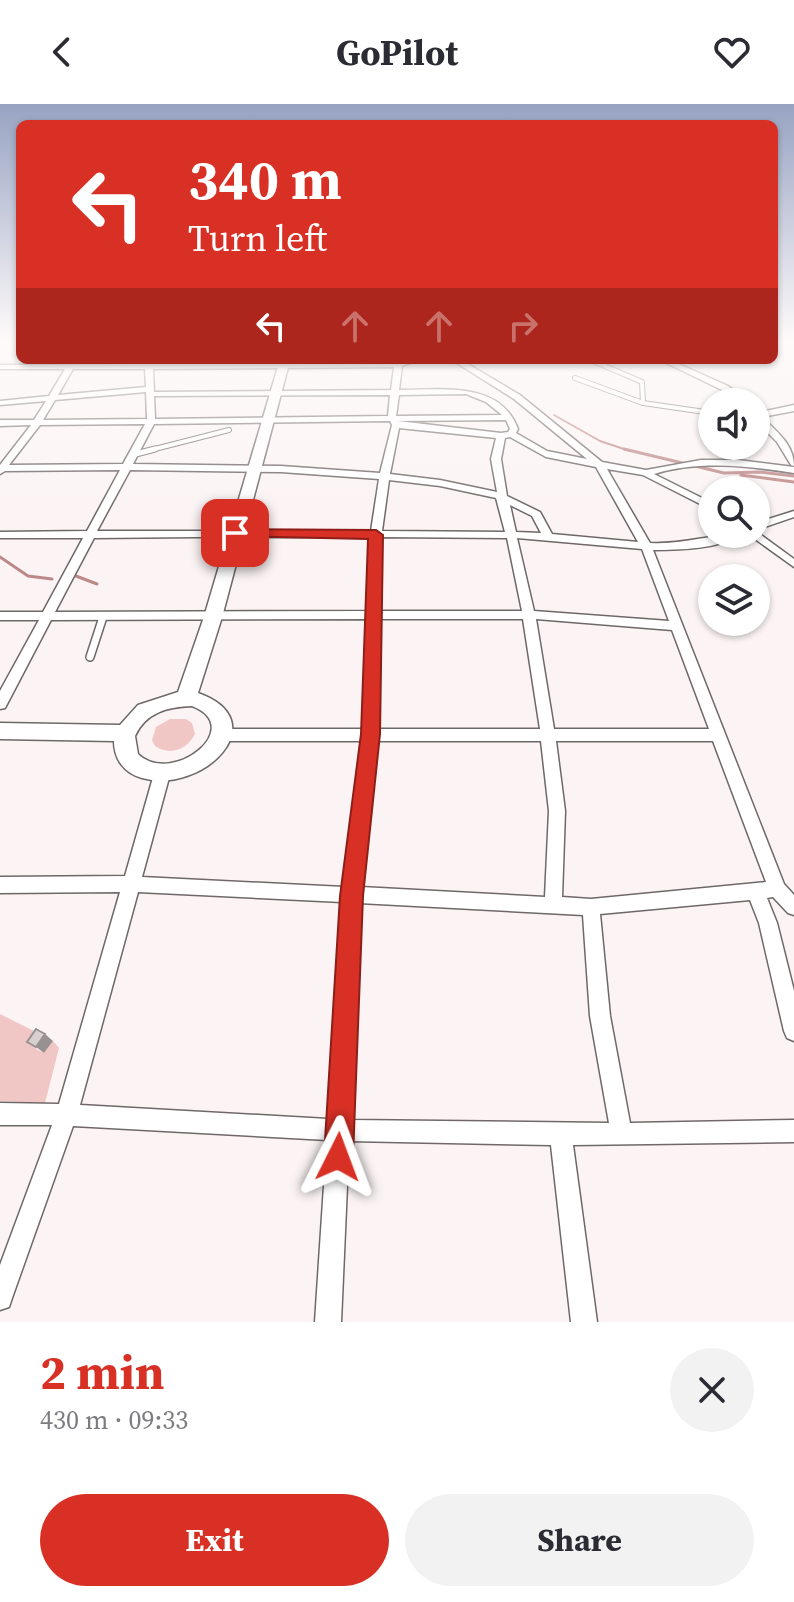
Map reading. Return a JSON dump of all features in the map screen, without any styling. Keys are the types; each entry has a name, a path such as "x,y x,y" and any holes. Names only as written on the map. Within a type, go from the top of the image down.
{"street":[{"path":"1,469 37,423 51,396"},
{"path":"0,403 89,396"},
{"path":"0,704 151,421 150,396"},
{"path":"186,699 213,617 275,396"},
{"path":"328,1322 351,896 370,734 376,535 394,421 395,396"},
{"path":"479,396 511,417 514,429 506,435 496,459 529,615 548,735 557,811 553,906"},
{"path":"515,396 600,465 647,548 777,889 794,907"},
{"path":"770,413 794,408"},
{"path":"0,423 268,419 394,421 511,417"},
{"path":"394,421 524,437 542,453 646,473 698,500"},
{"path":"770,430 781,441 794,463"},
{"path":"646,473 682,464 722,462 768,464 794,470"},
{"path":"1,469 252,470 451,484 502,496 535,513 547,536"},
{"path":"770,522 794,514"},
{"path":"0,535 513,535 647,548 698,544"},
{"path":"770,546 794,564"},
{"path":"0,616 529,615 677,626"},
{"path":"186,699 199,700 219,713 223,735 217,747 194,766 162,774 147,771 126,756 123,745 125,733 142,712 155,705 186,699"},
{"path":"0,731 125,733"},
{"path":"223,735 720,735"},
{"path":"0,1298 67,1114 162,774"},
{"path":"0,885 133,884 591,907 777,889"},
{"path":"755,890 768,923 794,1031"},
{"path":"591,907 600,1016 621,1132"},
{"path":"0,1114 67,1114 340,1130 561,1134 794,1131"},
{"path":"561,1134 584,1322"}],"lane":[{"path":"624,396 643,403 698,411"},
{"path":"643,396 643,403"},
{"path":"132,455 229,430"},
{"path":"90,657 103,617"}],"shaded area":[{"path":"170,719 186,719 192,723 195,734 178,750 166,751 155,746 152,740 156,727"},
{"path":"0,1014 44,1036 36,1049 44,1053 53,1041 59,1048 45,1103 0,1101"}],"building":[{"path":"36,1029 45,1034 36,1047 27,1042"}],"waterway":[{"path":"554,415 600,441 624,449"},
{"path":"624,449 724,473 760,472 794,476"},
{"path":"624,449 630,451"},
{"path":"741,475 794,482"},
{"path":"0,557 28,576 52,579"},
{"path":"76,576 97,584"}],"route":[{"path":"235,533 376,535 370,734 351,896 338,1157"}]}
